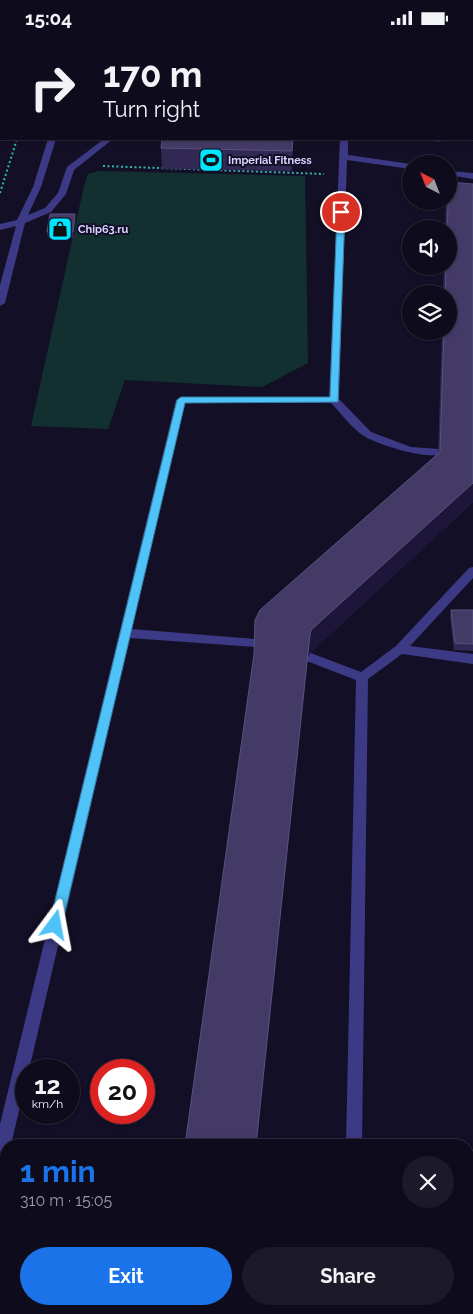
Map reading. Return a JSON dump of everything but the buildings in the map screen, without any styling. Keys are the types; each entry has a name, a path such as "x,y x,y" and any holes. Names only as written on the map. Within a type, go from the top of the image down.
{"street":[{"path":"0,303 20,222 37,187 52,140"},
{"path":"0,227 20,222 48,210 62,194 70,169 108,140"},
{"path":"334,400 344,140"},
{"path":"342,157 402,166"},
{"path":"458,174 473,176"},
{"path":"4,1139 181,400 334,400 367,434 410,450 439,452"},
{"path":"362,677 400,649 473,571"},
{"path":"124,633 255,643"},
{"path":"400,649 473,659"},
{"path":"308,657 362,677"},
{"path":"354,1139 362,677"}],"path":[{"path":"0,193 17,140"},
{"path":"94,165 342,175"}],"green space":[{"path":"99,171 305,176 308,363 262,387 125,380 108,429 31,426 84,186 88,174"}],"place":[{"name":"Imperial Fitness","path":"211,160"},
{"name":"Chip63.ru","path":"60,229"}],"route":[{"path":"55,925 181,400 334,400 341,212"}]}
